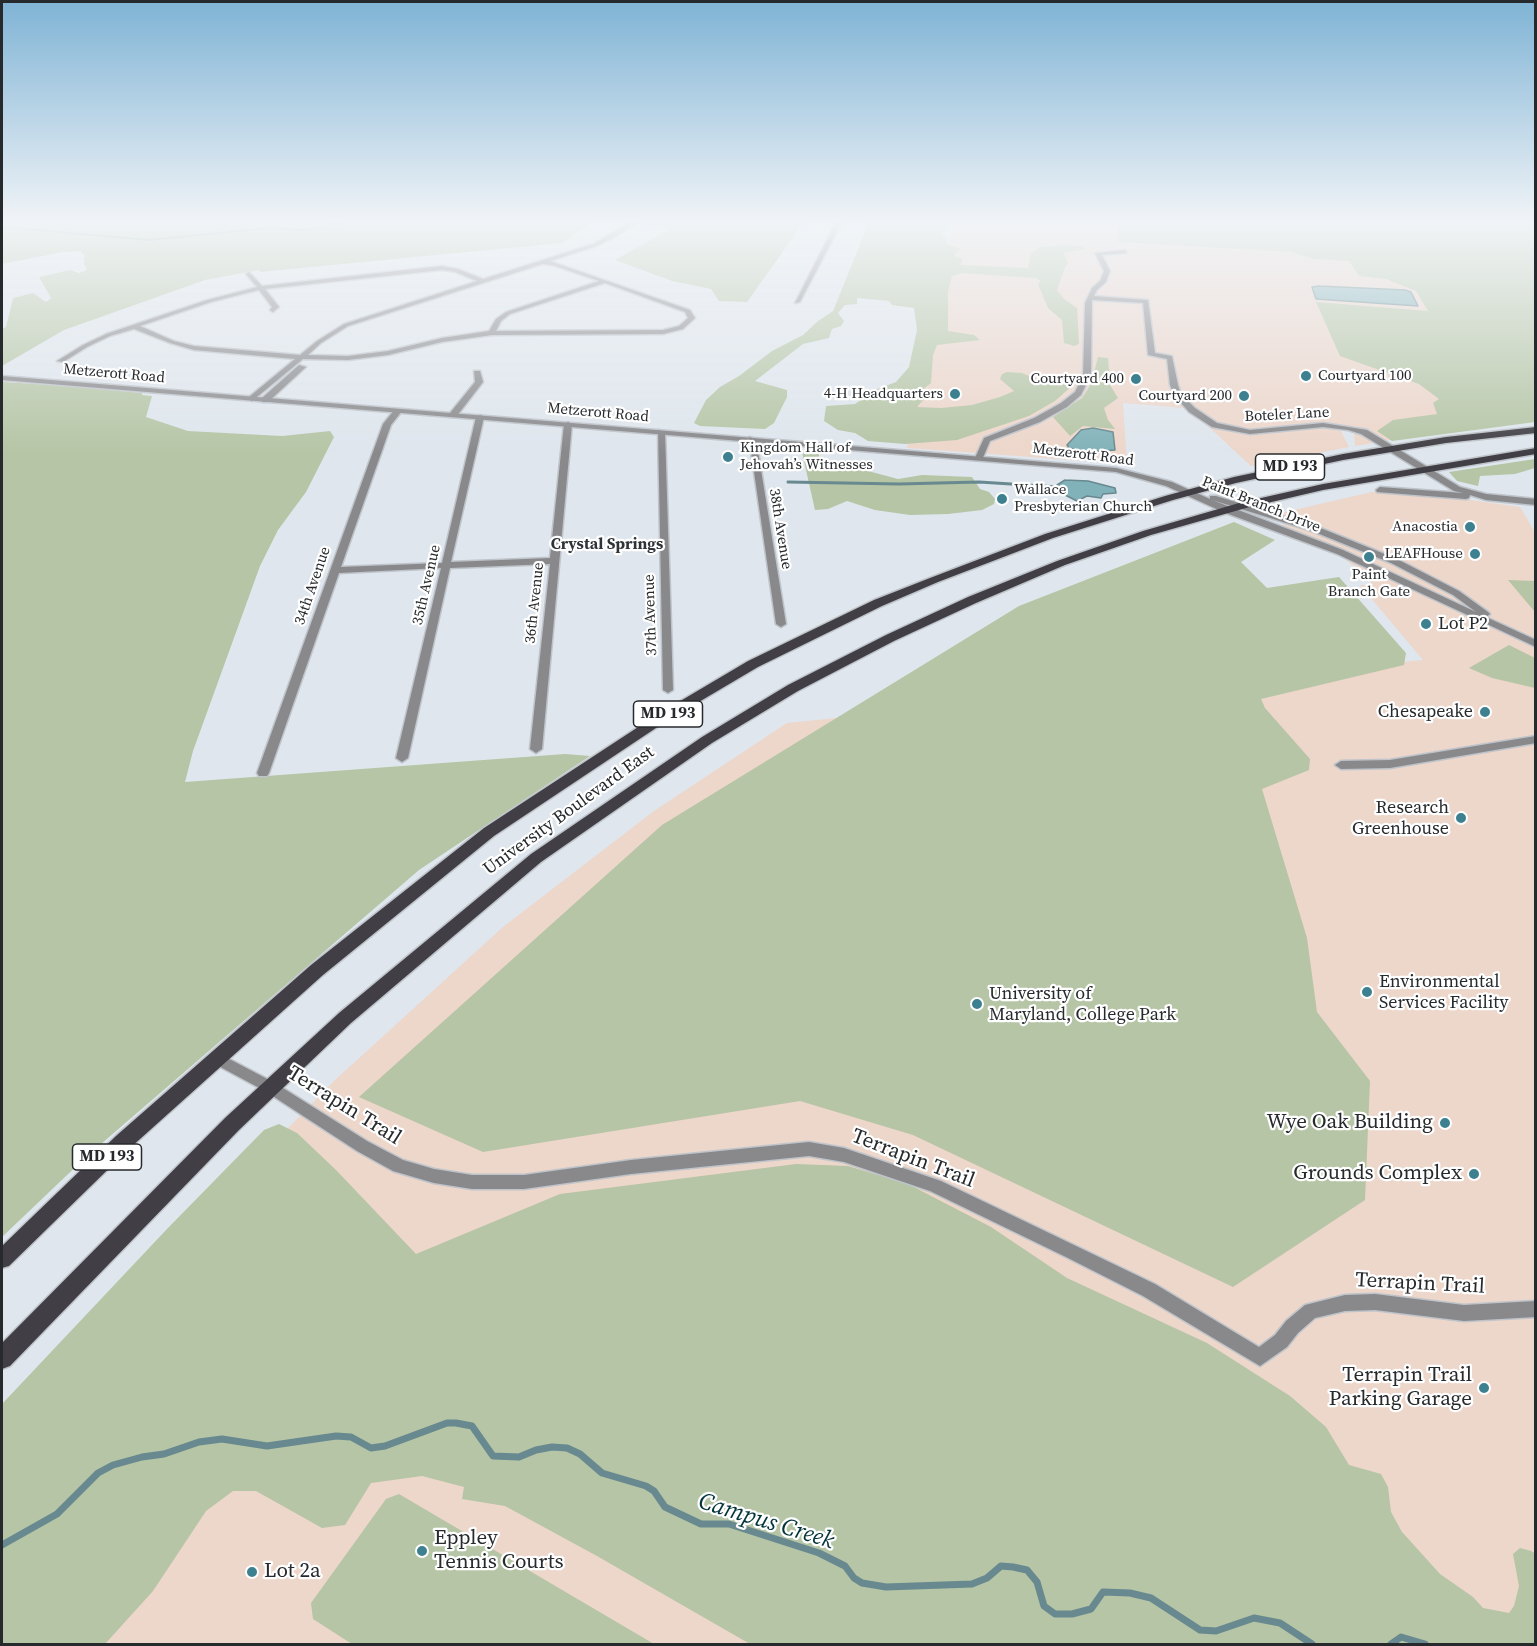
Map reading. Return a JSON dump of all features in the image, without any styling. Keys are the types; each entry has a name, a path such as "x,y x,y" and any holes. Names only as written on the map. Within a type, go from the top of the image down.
{"main road":[{"name":"University Boulevard East","path":"2,1259 123,1142 317,970 489,832 702,693 878,603 1049,536 1190,493 1376,445 1391,448 1536,430"},
{"name":"University Boulevard East","path":"2,1358 270,1087 345,1018 536,858 707,740 793,688 942,613 1088,553 1147,533 1243,505 1421,469 1536,451"}],"street":[{"path":"61,360 100,339 218,299"},
{"path":"270,299 276,307 273,310"},
{"path":"252,399 337,329 428,299"},
{"path":"492,333 498,320 508,314 553,299"},
{"path":"136,327 172,342 194,348 312,358 368,357 429,342 492,333 663,332 681,328 692,318 688,311 652,299"},
{"path":"979,458 987,440 1037,420 1064,405 1078,393 1087,375 1087,309 1090,299"},
{"name":"Boteler Lane","path":"1116,299 1146,301 1152,356 1170,357 1174,385 1178,395 1192,410 1215,425 1250,432 1336,426 1364,432 1376,445"},
{"path":"265,400 333,339 368,318"},
{"path":"453,415 479,382 477,373"},
{"name":"Metzerott Road","path":"2,378 1116,470 1154,478 1190,493"},
{"name":"34th Avenue","path":"263,773 387,424 398,411"},
{"name":"35th Avenue","path":"402,758 480,417"},
{"name":"36th Avenue","path":"536,749 568,424"},
{"name":"37th Avenue","path":"660,432 668,690"},
{"name":"38th Avenue","path":"752,439 781,624"},
{"path":"1391,448 1421,469 1457,489 1486,497"},
{"path":"1380,489 1536,502"},
{"name":"Paint Branch Drive","path":"1190,493 1243,505 1316,530 1394,561 1456,593 1507,631"},
{"name":"Paint Branch Drive","path":"1190,493 1226,510 1341,552 1536,644"},
{"path":"335,570 554,561"},
{"path":"1341,765 1400,762 1536,739"},
{"name":"Terrapin Trail","path":"216,1058 270,1087 362,1146 399,1166 434,1176 472,1182 524,1182 631,1167 809,1149 844,1155 935,1186 1092,1262 1200,1319 1260,1357 1281,1341 1292,1327 1311,1311 1345,1303 1375,1302 1464,1313 1536,1310"}],"shaded area":[{"path":"938,299 1508,299 1535,399 1414,436 1355,446 1354,432 1340,429 1349,447 1251,466 1211,429 1183,408 1123,403 1127,464 907,448"},
{"name":"University of Maryland, College Park","path":"1372,492 1470,500 1520,507 1536,534 1535,1644 2,1644 2,1422 334,1081 503,927 654,811 787,723 1423,660 1360,585 1373,585 1363,573 1330,548 1283,525 1281,513"}],"green space":[{"path":"13,299 41,299 46,302 50,299 152,299 64,330 2,366 2,329 6,327"},
{"path":"718,299 749,299 747,302 719,301"},
{"path":"838,299 857,299 857,304 845,305 838,313 844,321 841,326 832,329 829,338 803,344 755,381 787,390 787,397 774,423 765,429 700,426 694,423 706,400 720,387 772,351 803,335 833,311"},
{"path":"866,299 948,299 948,331 974,335 980,340 937,345 933,355 931,383 922,390 925,398 917,407 941,408 972,405 1000,397 1014,391 1000,379 1002,374 1007,372 1022,373 1051,385 1072,382 1073,385 1055,401 1029,416 957,440 905,444 868,441 855,433 838,430 824,421 826,406 855,404 875,390 896,382 909,367 917,330 914,308 892,305 889,301"},
{"path":"1044,299 1064,299 1077,308 1079,344 1074,346 1064,343 1062,320 1048,308"},
{"path":"1421,299 1535,299 1535,422 1392,441 1377,431 1393,420 1437,414 1433,403 1439,399 1419,384 1340,356 1316,302 1428,311"},
{"path":"1098,357 1108,358 1110,385 1118,398 1104,408 1108,420 1115,429 1083,426 1070,436 1053,417 1082,398 1091,384"},
{"path":"2,382 142,393 142,395 152,396 146,417 188,431 282,436 330,431 334,437 306,492 278,530 260,566 193,751 185,782 565,754 590,756 419,870 87,1156 2,1237"},
{"path":"802,452 819,454 818,467 868,471 898,479 922,475 972,477 980,489 989,492 995,499 994,504 982,510 948,514 910,515 875,510 847,501 828,509 815,510"},
{"path":"1535,459 1535,468 1515,474 1480,476 1478,486 1457,481 1449,472"},
{"path":"1234,522 1275,540 1241,562 1267,588 1339,577 1406,653 1404,665 1261,699 1265,708 1310,759 1309,770 1262,789 1307,938 1317,1012 1370,1081 1365,1200 1233,1287 913,1135 800,1101 483,1152 359,1097 662,825 1019,606"},
{"path":"1508,580 1535,581 1535,612"},
{"path":"1509,645 1535,658 1535,688 1492,678 1469,668"},
{"path":"279,1124 297,1133 336,1170 416,1254 560,1194 796,1164 848,1166 908,1184 991,1227 1067,1278 1207,1343 1290,1396 1326,1427 1349,1465 1381,1474 1388,1487 1391,1512 1402,1532 1440,1574 1473,1597 1483,1608 1509,1613 1514,1606 1519,1586 1513,1554 1520,1548 1536,1554 1535,1644 750,1644 505,1506 462,1499 464,1487 422,1476 371,1483 345,1525 322,1528 256,1491 233,1491 206,1511 153,1591 105,1644 2,1644 2,1404 264,1130"},
{"name":"Eppley Tennis Courts","path":"399,1494 654,1644 352,1644 313,1619 311,1603 386,1499"}],"water":[{"path":"1316,299 1414,299 1418,306"},
{"path":"1093,428 1113,432 1115,450 1089,452 1069,448 1067,445 1081,430"},
{"path":"1065,480 1088,481 1115,488 1116,493 1103,494 1101,498 1087,496 1077,501 1065,495 1066,492 1058,490 1057,485"}],"waterway":[{"path":"788,482 899,484 979,482 1059,487"},
{"name":"Campus Creek","path":"2,1545 57,1514 98,1473 113,1465 142,1457 164,1454 199,1442 222,1439 267,1446 336,1436 351,1437 371,1448 385,1446 447,1423 456,1423 472,1426 493,1456 519,1457 536,1450 552,1447 567,1448 580,1454 602,1473 646,1486 654,1491 665,1507 701,1524 729,1524 819,1553 845,1566 854,1578 862,1583 886,1587 972,1584 987,1578 1001,1566 1013,1567 1027,1570 1037,1582 1044,1606 1055,1614 1072,1614 1091,1609 1103,1592 1130,1593 1151,1598 1200,1630 1216,1631 1254,1618 1280,1623 1312,1644"},
{"name":"Campus Creek","path":"1391,1644 1401,1637 1425,1644"}],"place":[{"name":"Courtyard 100","path":"1306,376"},
{"name":"Courtyard 400","path":"1136,379"},
{"name":"4-H Headquarters","path":"955,394"},
{"name":"Courtyard 200","path":"1244,396"},
{"name":"Kingdom Hall of Jehovah’s Witnesses","path":"728,457"},
{"name":"Wallace Presbyterian Church","path":"1002,499"},
{"name":"Anacostia","path":"1470,527"},
{"name":"LEAFHouse","path":"1475,554"},
{"name":"Paint Branch Gate","path":"1369,557"},
{"name":"Lot P2","path":"1426,624"},
{"name":"Chesapeake","path":"1485,712"},
{"name":"Research Greenhouse","path":"1461,818"},
{"name":"Environmental Services Facility","path":"1367,992"},
{"name":"University of Maryland, College Park","path":"977,1004"},
{"name":"Wye Oak Building","path":"1445,1123"},
{"name":"Grounds Complex","path":"1474,1174"},
{"name":"Terrapin Trail Parking Garage","path":"1484,1388"},
{"name":"Eppley Tennis Courts","path":"422,1551"},
{"name":"Lot 2a","path":"252,1572"}],"district":[{"name":"Crystal Springs","path":"607,545"}]}
